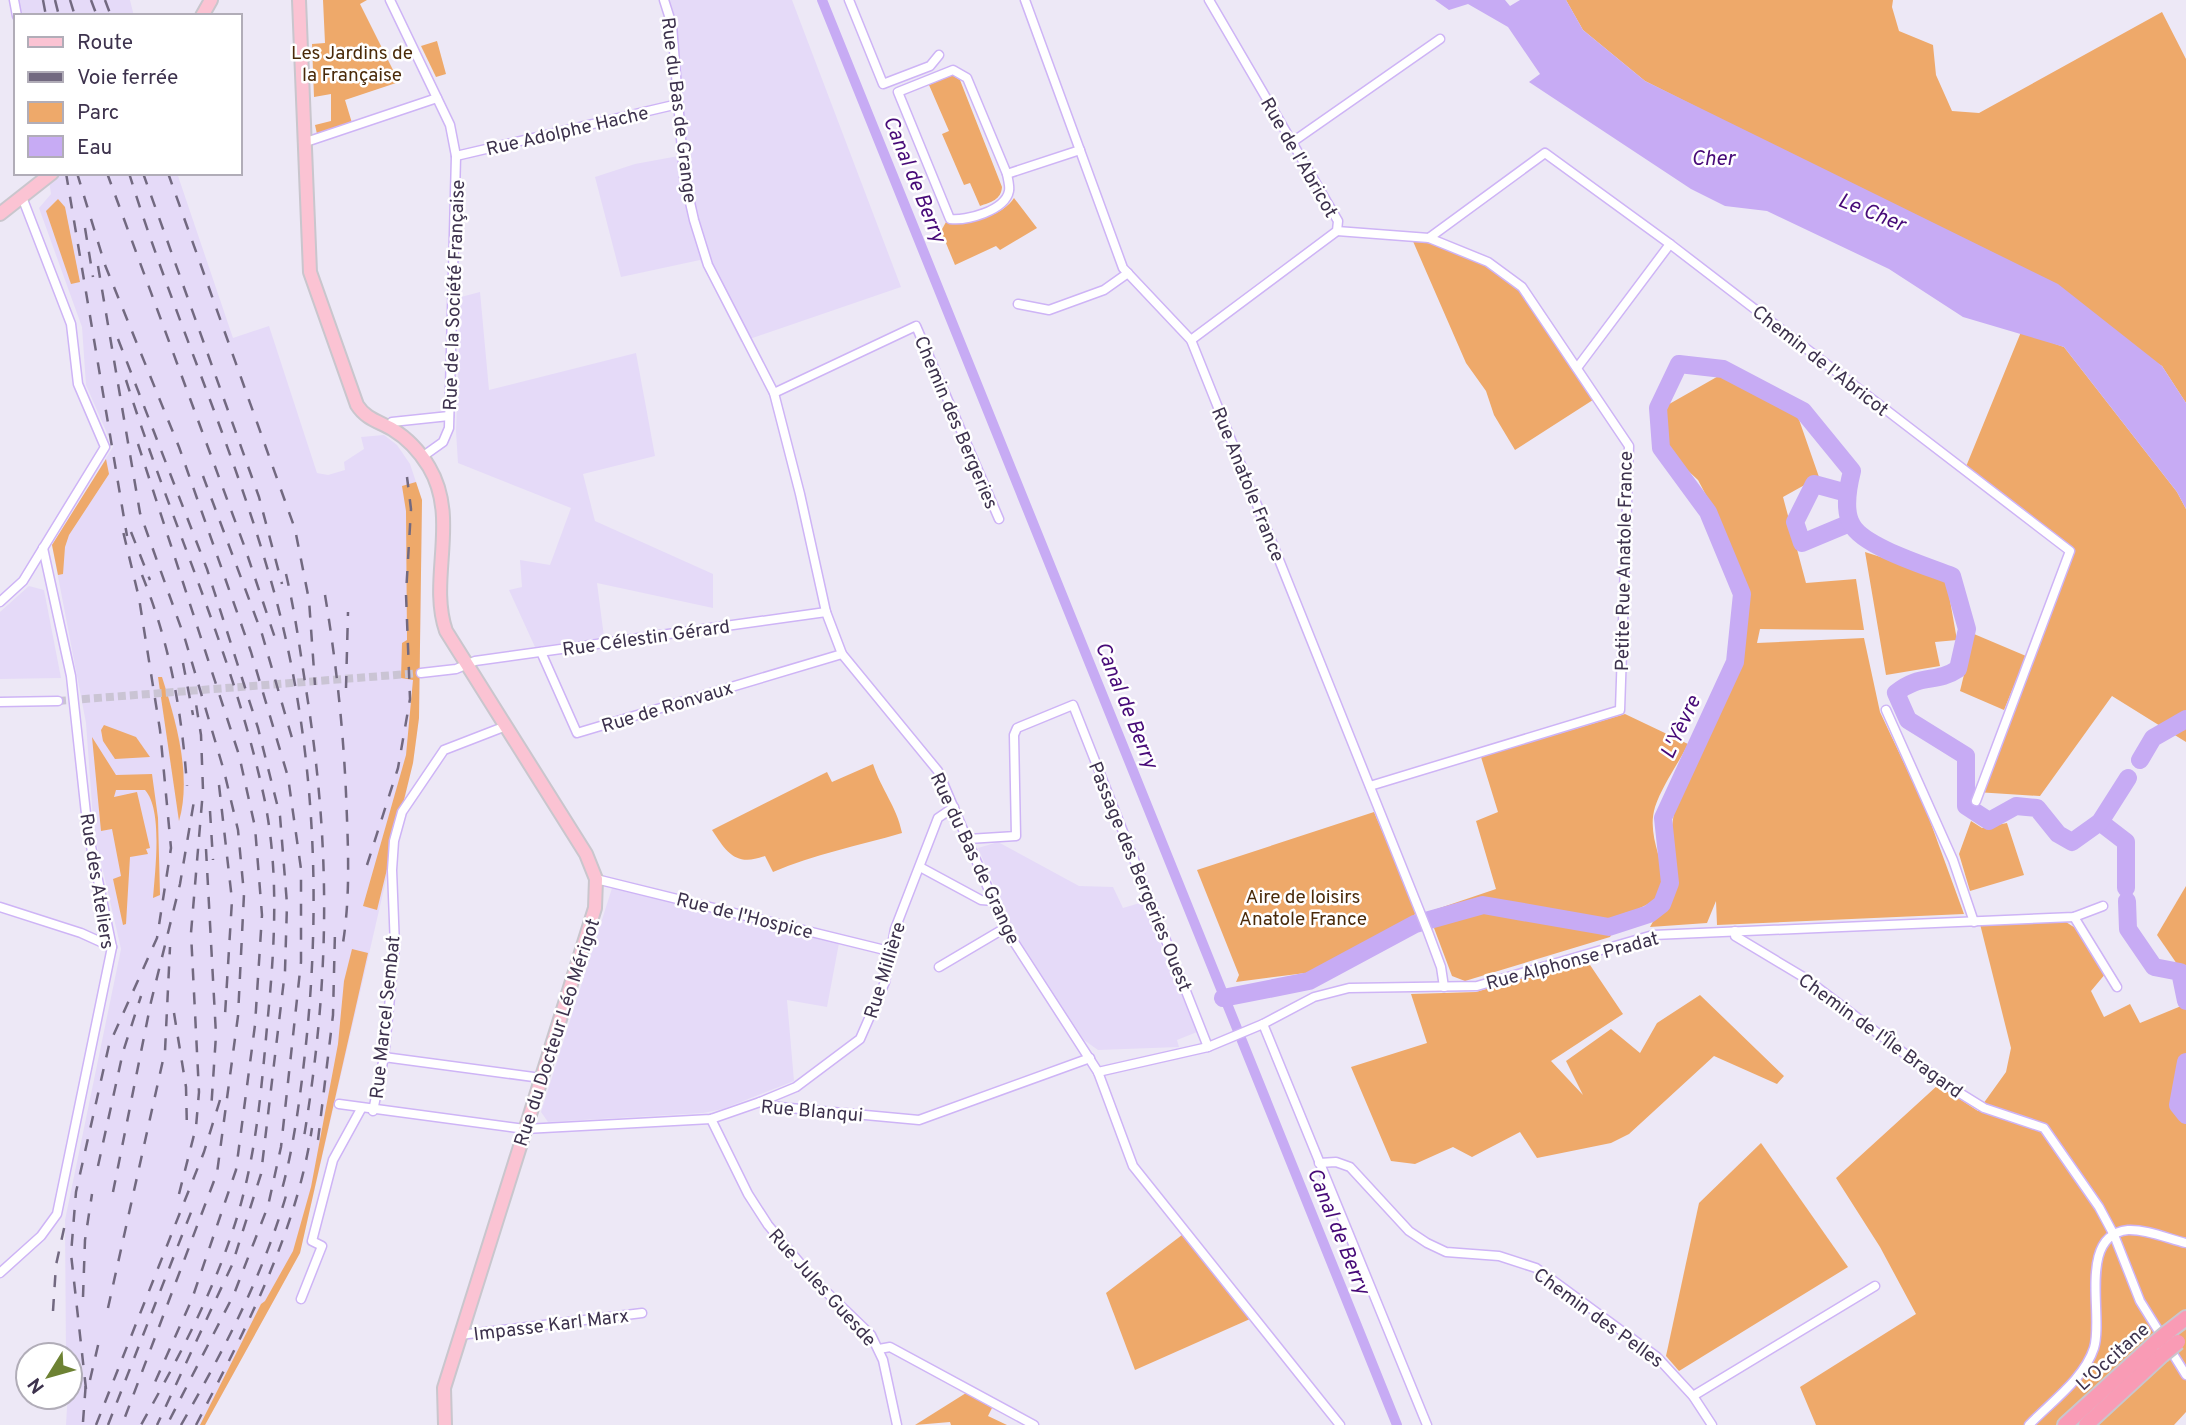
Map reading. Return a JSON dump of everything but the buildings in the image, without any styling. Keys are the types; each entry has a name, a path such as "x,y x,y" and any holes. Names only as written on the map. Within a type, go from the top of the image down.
{"highway":[{"name":"L'Occitane","path":"2065,1425 2177,1337 2186,1318"},
{"name":"L'Occitane","path":"2086,1425 2159,1349"}],"main road":[{"path":"299,0 310,272 354,398 364,414 395,430 422,457 442,499 443,621 467,665"},
{"path":"0,214 47,175"},
{"name":"Rue du Docteur Léo Mérigot","path":"445,1425 443,1396 595,908 596,879 586,854 467,665"}],"street":[{"name":"Rue de la Société Française","path":"390,0 450,125 456,156 449,428 443,442 422,457"},
{"name":"Rue du Bas de Grange","path":"664,0 672,24 684,176 708,265 774,393 826,612 842,654 860,680 929,759 954,807 1005,928 1098,1072 1133,1166 1340,1425"},
{"path":"849,0 883,83 930,66 939,55"},
{"name":"Rue Anatole France","path":"1024,0 1123,268 1191,340 1420,911 1441,967 1444,987"},
{"name":"Rue de l'Abricot","path":"1191,340 1337,231 1338,221 1209,0"},
{"path":"1291,143 1440,39"},
{"path":"953,70 967,78 1007,174 1009,191 1003,204 962,220 950,219 898,92 953,70"},
{"path":"303,144 437,98"},
{"name":"Rue Adolphe Hache","path":"456,156 678,104"},
{"path":"1007,174 1080,150"},
{"name":"Chemin de l'Abricot","path":"1429,238 1545,153 1670,244 2070,551 1976,801"},
{"path":"0,602 23,582 105,447 78,384 71,324 22,197"},
{"path":"1337,231 1429,238"},
{"name":"Petite Rue Anatole France","path":"1370,786 1620,710 1629,446 1522,286 1488,262 1429,238"},
{"path":"1577,368 1670,244"},
{"path":"1018,304 1049,310 1104,290 1128,273"},
{"name":"Chemin des Bergeries","path":"774,393 916,326 999,519"},
{"path":"393,422 449,416"},
{"name":"Rue des Ateliers","path":"0,1273 41,1236 57,1214 112,947 88,832 71,676 43,548"},
{"name":"Rue Célestin Gérard","path":"421,673 541,652 826,612"},
{"name":"Rue de Ronvaux","path":"541,652 577,733 842,654"},
{"path":"0,702 58,701"},
{"name":"Passage des Bergeries Ouest","path":"968,839 1016,836 1017,728 1073,705 1208,1047"},
{"path":"1886,710 1948,849 1974,922"},
{"name":"Rue Marcel Sembat","path":"373,1111 384,1057 395,947 392,870 394,841 402,812 444,750 506,726"},
{"name":"Rue Millière","path":"761,1102 796,1087 860,1039 874,1012 893,952 895,929 938,818 954,807"},
{"path":"920,867 981,900 994,901"},
{"name":"Rue de l'Hospice","path":"596,879 893,952"},
{"path":"0,906 81,933 112,947"},
{"name":"Rue Alphonse Pradat","path":"1098,1072 1223,1042 1314,997 1349,988 1477,986 1653,935 2074,917 2103,906"},
{"path":"2074,917 2117,987"},
{"path":"939,967 1005,928"},
{"name":"Chemin de l'Île Bragard","path":"1735,930 1735,936 1805,978 1942,1082 1984,1108 2044,1128 2099,1207 2114,1235 2140,1301 2186,1375"},
{"path":"1264,1024 1427,1425"},
{"path":"384,1057 541,1078"},
{"name":"Rue Blanqui","path":"525,1129 711,1119 761,1102 779,1107 919,1120 1090,1058"},
{"name":"Rue Marcel Sembat","path":"339,1104 373,1111 525,1129"},
{"path":"301,1299 322,1246 312,1241 333,1160 361,1109"},
{"name":"Rue Jules Guesde","path":"711,1119 748,1194 768,1225 815,1281 871,1335 879,1349 897,1425"},
{"name":"Chemin des Pelles","path":"1319,1163 1336,1162 1350,1167 1409,1231 1427,1243 1446,1252 1499,1256 1536,1268 1657,1357 1693,1396 1712,1425"},
{"path":"2029,1425 2087,1364 2098,1327 2096,1261 2103,1245 2114,1235 2130,1230 2186,1243"},
{"path":"1693,1396 1875,1286"},
{"name":"Impasse Karl Marx","path":"460,1335 642,1313"},
{"path":"879,1349 890,1347 1034,1425"}],"shaded area":[{"path":"19,0 130,0 134,14 22,14"},
{"path":"669,0 792,0 901,287 741,342 700,260 621,277 595,177 635,164 684,155 677,26"},
{"path":"48,175 178,175 233,338 269,326 317,473 328,475 345,470 344,462 364,449 361,437 384,435 397,445 410,464 422,500 419,718 413,763 300,1253 205,1425 66,1425 67,1411 84,1411 84,1341 66,1341 65,1220 121,949 94,832 86,723 52,545 113,447 86,385 82,327 39,208 51,194"},
{"path":"480,292 489,390 636,353 655,456 583,474 595,521 713,574 713,608 597,583 604,637 535,647 509,590 522,587 520,560 550,565 571,508 458,463 456,431 461,297"},
{"path":"29,586 44,590 61,678 0,679 0,612"},
{"path":"998,842 1079,886 1113,887 1123,908 1143,902 1197,1032 1177,1040 1179,1047 1098,1050 1084,1040 1014,932 978,848"},
{"path":"613,885 839,943 827,1007 787,1000 794,1081 723,1109 703,1113 548,1122 541,1112"}],"green space":[{"name":"Les Jardins de la Française","path":"323,0 367,0 360,4 399,82 345,100 352,123 317,134 315,125 331,121 331,94 314,97 312,44 325,43"},
{"path":"1566,0 1893,0 1892,7 1899,31 1933,45 1936,75 1952,111 1979,113 2162,12 2186,59 2186,403 2162,366 1752,135 1645,81 1583,30"},
{"path":"437,41 446,74 436,77 421,46"},
{"path":"952,75 960,80 1002,187 998,198 980,206 970,183 964,185 942,134 949,131 929,85"},
{"path":"1014,198 1037,228 1000,250 996,246 955,265 941,231 946,222 964,222 993,215"},
{"path":"58,199 65,207 80,282 71,284 46,211"},
{"path":"1412,239 1425,239 1487,264 1520,288 1596,398 1515,450 1494,415 1486,391 1466,363"},
{"path":"2021,332 2064,347 2177,492 2186,509 2186,742 2112,696 2040,796 1976,792 2069,553 1963,474"},
{"path":"1722,374 1796,411 1819,477 1783,497 1806,583 1856,579 1864,630 1760,629 1757,643 1864,638 1880,712 1926,810 1964,914 1717,925 1716,901 1707,923 1650,927 1673,886 1670,841 1675,805 1741,660 1747,608 1743,580 1714,510 1698,480 1669,453 1664,407"},
{"path":"106,459 109,474 69,535 65,547 63,574 58,575 52,545"},
{"path":"416,482 422,500 419,718 413,763 377,910 363,906 406,755 413,680 401,678 402,643 407,640 406,511 402,486"},
{"path":"1865,552 1946,578 1957,640 1935,642 1940,666 1886,675"},
{"path":"1974,634 2026,656 2004,710 1960,691"},
{"path":"158,677 162,677 181,749 184,786 179,821"},
{"path":"1625,714 1688,744 1655,807 1653,824 1663,883 1659,895 1647,905 1625,913 1610,937 1465,981 1452,976 1428,912 1496,889 1476,821 1498,812 1481,757"},
{"path":"104,725 136,737 150,757 115,759 103,741 101,730"},
{"path":"92,737 116,775 152,774 158,818 160,895 153,898 157,841 151,799 145,790 116,790 114,797 137,792 150,848 146,849 148,854 130,857 126,924 123,925 113,879 121,876 112,829 101,831"},
{"path":"873,764 902,833 820,855 773,872 765,856 747,860 733,856 712,830 827,772 832,782"},
{"name":"Aire de loisirs Anatole France","path":"1374,812 1417,913 1329,970 1236,982 1239,975 1197,870"},
{"path":"1971,821 1982,828 2007,823 2024,875 1970,891 1959,854"},
{"path":"2186,886 2186,977 2157,935"},
{"path":"2066,922 2083,933 2106,973 2091,991 2104,1017 2130,1004 2140,1023 2186,1004 2186,1412 2174,1425 1816,1425 1800,1387 1916,1314 1880,1247 1836,1178 1938,1085 1978,1111 2006,1072 2011,1048 1980,924"},
{"path":"352,949 368,953 300,1253 205,1425 200,1425 261,1304 293,1251 311,1187 338,1044 344,981"},
{"path":"1586,959 1623,1014 1551,1061 1583,1095 1566,1061 1611,1029 1640,1053 1657,1023 1700,995 1784,1076 1777,1084 1714,1056 1629,1134 1611,1143 1537,1158 1520,1132 1472,1157 1453,1147 1415,1164 1391,1161 1351,1067 1427,1043 1411,994 1476,992"},
{"path":"1761,1143 1848,1267 1679,1371 1666,1356 1699,1203"},
{"path":"1182,1235 1250,1319 1135,1370 1106,1293"},
{"path":"966,1393 992,1408 988,1416 1007,1425 951,1425 950,1422 915,1425"}],"water":[{"name":"Cher","path":"1435,0 1505,0 1510,6 1520,0 1566,0 1583,30 1645,81 2058,284 2162,366 2186,403 2186,509 2177,492 2064,347 1963,317 1889,269 1767,211 1725,206 1691,189 1529,82 1540,74 1508,27 1468,4 1449,10"}],"waterway":[{"name":"Canal de Berry","path":"822,0 1397,1425"},
{"name":"L'Yèvre","path":"1223,998 1309,981 1415,924 1483,905 1609,927 1649,914 1662,904 1670,883 1663,818 1735,662 1742,594 1708,512 1661,448 1658,408 1679,364 1723,369 1803,411 1852,471 1847,506 1849,519 1859,533 1897,555 1952,576 1967,629 1958,669 1950,674 1913,683 1896,693 1908,720 1966,756 1966,806 1989,821 2016,806 2037,808 2058,834 2072,842 2100,822 2128,778"},
{"name":"L'Yèvre","path":"1847,493 1814,484 1795,522 1802,543 1850,523"},
{"name":"L'Yèvre","path":"2140,760 2153,738 2186,719"},
{"name":"L'Yèvre","path":"2100,822 2126,842 2126,888"},
{"name":"L'Yèvre","path":"2127,901 2128,929 2154,967 2180,972 2186,1001"},
{"name":"L'Yèvre","path":"2186,1062 2178,1105 2186,1115"}],"tunnel":[{"path":"58,701 421,673"}],"railway":[{"path":"43,0 46,14"},
{"path":"55,0 58,14"},
{"path":"70,0 74,14"},
{"path":"91,0 96,14"},
{"path":"105,0 110,14"},
{"path":"66,175 127,536"},
{"path":"78,175 105,265 179,447 251,652 288,777 301,869 301,962 281,1147 268,1206 234,1294 167,1425"},
{"path":"108,175 245,548 278,647"},
{"path":"130,175 254,523 284,633 297,694 311,816 313,939 310,1001 298,1111 281,1193"},
{"path":"144,175 259,497 282,584"},
{"path":"169,175 295,529 309,600 315,685"},
{"path":"85,228 93,277"},
{"path":"98,266 140,513 185,639 224,771 238,830 244,894 238,1016 217,1173 122,1425"},
{"path":"118,339 207,569 258,728 280,816 287,904 285,971 261,1174 232,1265 157,1425"},
{"path":"126,380 236,691 264,797 274,879 270,989 260,1098 247,1179 228,1243 203,1306 141,1425"},
{"path":"138,444 239,755 255,827 262,915 255,1025 236,1170 192,1299 155,1382"},
{"path":"203,476 262,634 292,738"},
{"path":"367,865 398,768 410,699 406,594 411,509 407,477"},
{"path":"86,1389 71,1254 76,1192 109,1045 157,938 171,848 160,730 139,598 122,527"},
{"path":"131,532 150,580"},
{"path":"286,574 314,747 323,859 323,967 313,1079 304,1137"},
{"path":"142,575 160,627 173,679 187,786"},
{"path":"325,595 338,694 346,793 348,891 342,949"},
{"path":"346,688 348,612"},
{"path":"183,663 193,715"},
{"path":"179,1194 196,1127 199,1092 191,933 203,790 201,735 196,704"},
{"path":"219,785 232,900 225,1015"},
{"path":"113,1192 151,1002 180,884 195,795"},
{"path":"210,811 213,860"},
{"path":"206,849 216,1035 211,1111"},
{"path":"318,1140 333,1015 335,931"},
{"path":"108,1308 165,1051 170,947"},
{"path":"98,1166 123,1052 141,996"},
{"path":"174,1013 186,1087 187,1131"},
{"path":"96,1425 204,1152 220,1100"},
{"path":"196,1425 233,1354 281,1244 294,1206 312,1128"},
{"path":"181,1425 243,1308 269,1248 289,1185"},
{"path":"83,1297 85,1240 92,1194"},
{"path":"108,1425 195,1202"},
{"path":"53,1311 56,1265 65,1224"},
{"path":"90,1380 99,1341"},
{"path":"83,1422 86,1381"}],"water label":[{"name":"Le Cher","path":"1872,212"}]}
